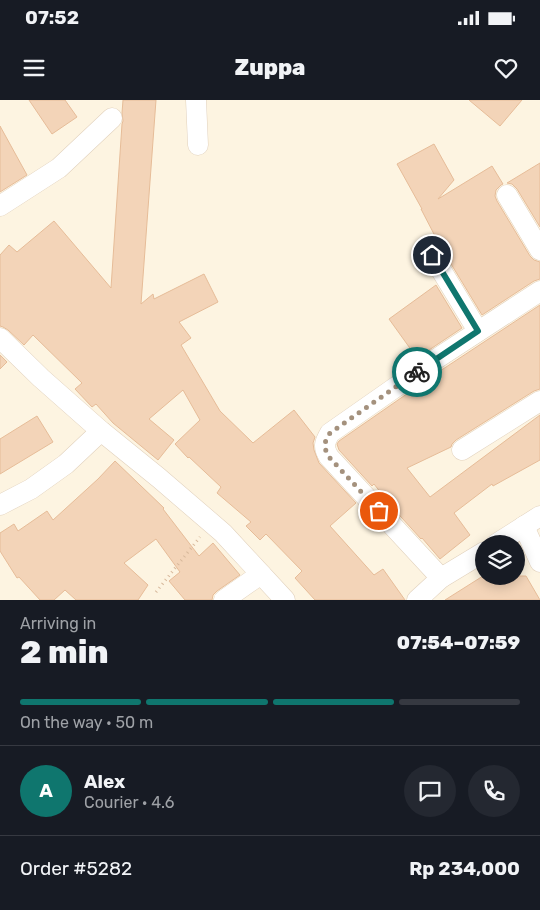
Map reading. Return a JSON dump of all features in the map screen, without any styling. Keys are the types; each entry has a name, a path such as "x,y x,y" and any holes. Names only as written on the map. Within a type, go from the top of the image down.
{"street":[{"path":"196,100 198,145"},
{"path":"0,206 59,168 112,118"},
{"path":"507,195 540,250"},
{"path":"432,255 478,331"},
{"path":"441,578 329,457 325,450 325,443 330,433 478,331 540,291"},
{"path":"0,338 101,432 159,478 223,533 285,600"},
{"path":"462,450 540,401"},
{"path":"0,505 31,489 66,464 101,432"},
{"path":"510,535 532,521 540,562"},
{"path":"417,600 441,578 475,557"},
{"path":"224,600 261,574"}],"path":[{"path":"156,592 211,523"}],"building":[{"path":"29,100 65,100 77,117 52,134"},
{"path":"123,100 156,100 141,304 153,294 154,299 204,274 218,302 179,322 191,338 181,345 220,411 253,443 294,410 315,437 313,443 314,450 319,463 356,503 330,526 374,575 383,569 405,600 315,600 295,578 302,571 266,534 260,540 246,526 251,522 217,493 221,487 175,444 200,420 183,390 149,419 174,440 158,460 113,423 96,404 92,407 75,389 82,383 33,335 24,345 8,330 0,326 0,255 9,245 17,252 54,221 111,288"},
{"path":"469,100 522,100 500,126"},
{"path":"0,126 27,175 0,192"},
{"path":"434,144 454,180 438,199 492,166 503,184 496,190 495,196 497,201 530,256 540,262 540,279 482,315 442,249 437,244 422,209 397,164"},
{"path":"540,163 540,227 517,189 512,184 507,183"},
{"path":"436,285 462,328 417,358 389,319"},
{"path":"540,305 540,389 456,440 451,447 407,468 430,497 540,415 540,460 493,486 492,484 454,513 470,535 440,559 392,507 374,484 372,486 339,450 337,444 437,373"},
{"path":"0,355 7,362 0,369"},
{"path":"37,416 53,442 0,474 0,439"},
{"path":"115,461 164,508 199,556 213,543 240,575 217,591 213,595 212,600 185,600 169,581 180,572 156,539 124,563 148,585 138,600 76,600 65,590 54,600 40,600 19,577 17,578 0,551 0,533 14,524 18,531 47,511 53,520"},
{"path":"526,576 540,600 445,600 475,581 475,585 525,585"}],"way so far":[{"path":"379,511 329,457 325,450 325,443 330,433 417,372"}],"route":[{"path":"417,372 478,331 432,255"}]}
